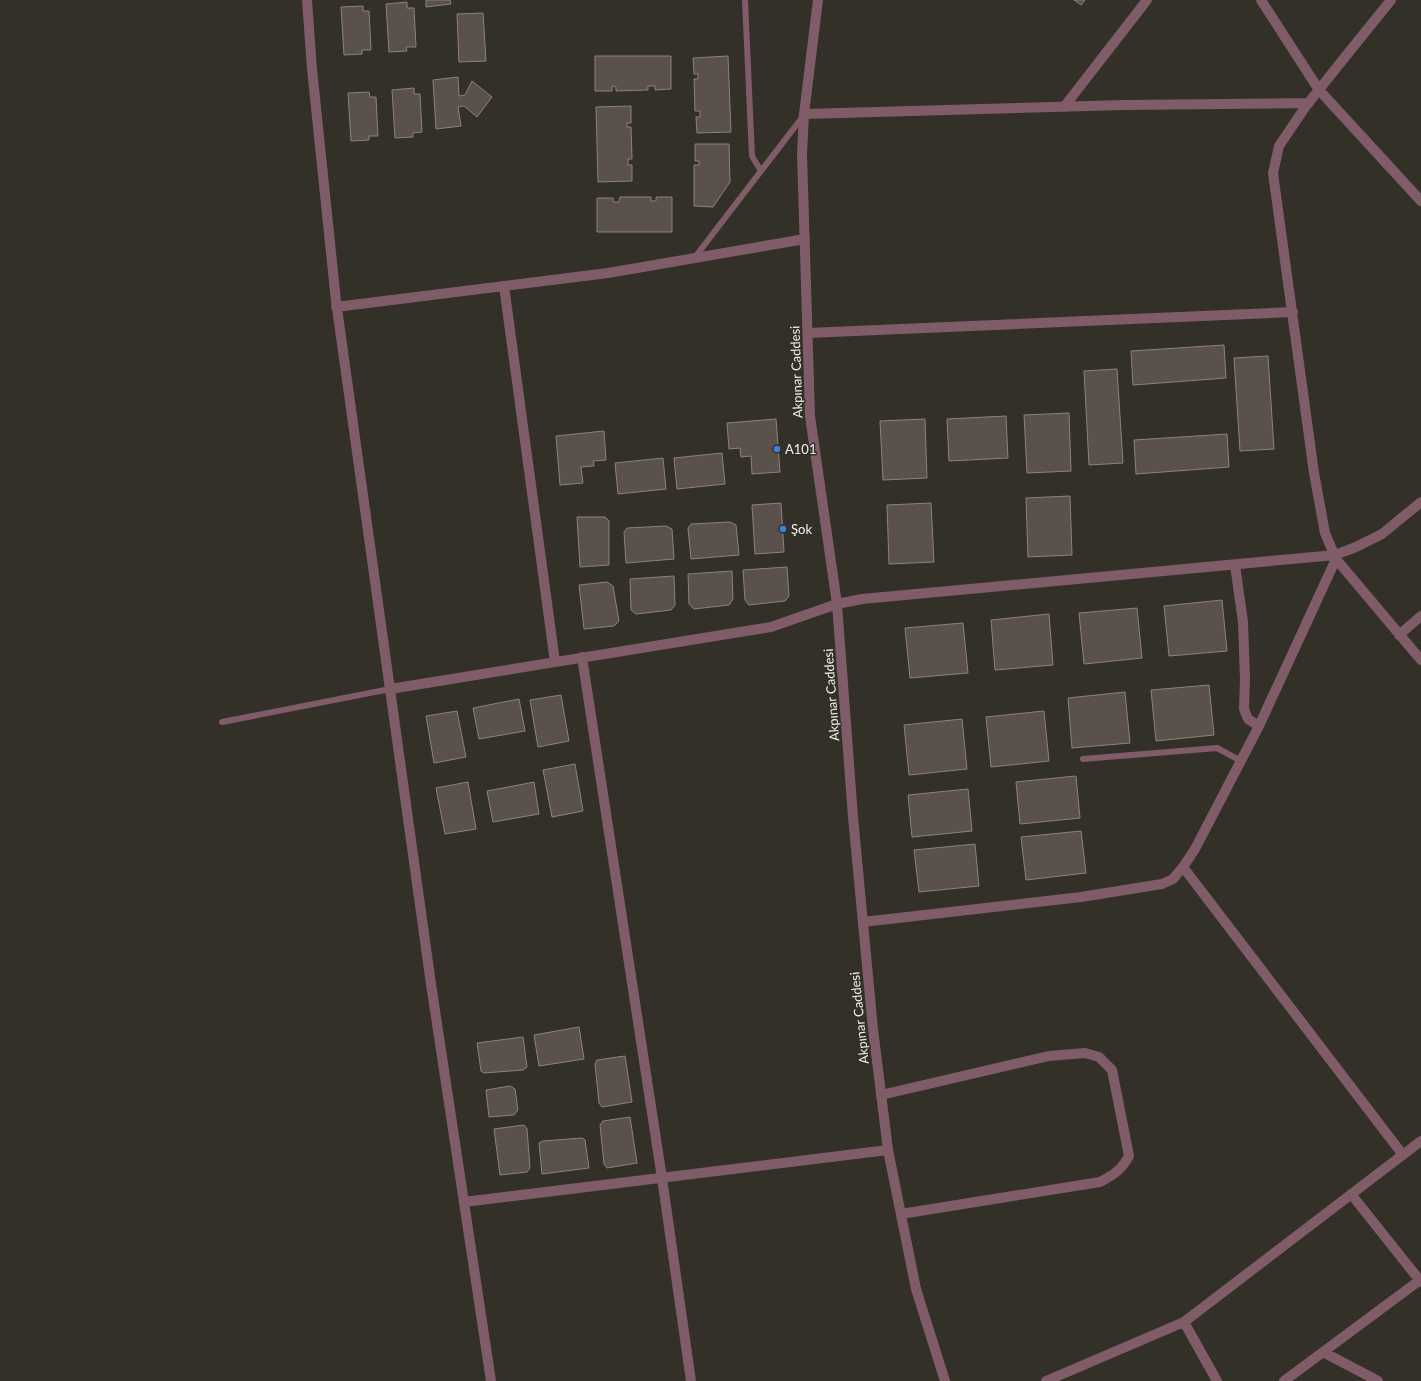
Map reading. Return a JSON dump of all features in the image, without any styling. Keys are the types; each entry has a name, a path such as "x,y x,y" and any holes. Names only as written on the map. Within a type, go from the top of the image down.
{"street":[{"path":"307,0 312,69 336,306 431,984 491,1381"},
{"name":"Akpınar Caddesi","path":"818,0 804,114 802,154 810,416 838,604 853,817 873,1029 888,1150 916,1289 945,1381"},
{"path":"1064,107 1147,0"},
{"path":"1261,0 1319,90 1421,201"},
{"path":"1391,0 1309,103 1279,146 1273,172 1314,474 1325,533 1336,557 1421,660"},
{"path":"804,114 1064,107 1309,103"},
{"path":"336,306 608,273 804,239"},
{"path":"504,286 555,662"},
{"path":"808,333 1293,312"},
{"path":"390,689 772,627 838,604 862,599 1235,564 1336,557 1382,534 1421,502"},
{"path":"863,922 1081,897 1162,884 1173,879 1195,849 1259,726 1336,557"},
{"path":"1235,564 1243,622 1245,679 1244,708 1248,719 1259,726"},
{"path":"1399,635 1421,616"},
{"path":"582,657 692,1381"},
{"path":"1183,867 1403,1155"},
{"path":"881,1095 1049,1056 1085,1053 1099,1057 1112,1070 1129,1156 1123,1167 1115,1174 1100,1182 901,1214"},
{"path":"1046,1381 1184,1322 1421,1142"},
{"path":"464,1202 888,1150"},
{"path":"1284,1381 1420,1281 1351,1194"},
{"path":"1184,1322 1217,1381"},
{"path":"1323,1352 1378,1381"}],"lane":[{"path":"745,0 752,156 761,171"},
{"path":"695,258 804,114"},
{"path":"222,722 390,689"},
{"path":"1084,759 1217,748 1241,761"}],"building":[{"path":"426,0 450,0 451,4 426,7"},
{"path":"1074,0 1085,0 1081,5"},
{"path":"407,2 407,8 414,8 416,47 406,47 407,51 389,52 386,4"},
{"path":"363,6 363,11 369,11 371,50 362,50 362,54 344,55 341,7"},
{"path":"483,13 486,61 459,62 457,14"},
{"path":"595,56 671,56 671,89 655,90 655,86 648,86 648,90 616,91 616,87 612,86 612,91 595,91"},
{"path":"728,56 731,132 697,133 696,117 700,117 700,111 695,111 694,79 698,79 698,74 694,74 693,58"},
{"path":"458,77 459,96 465,95 472,81 492,97 477,117 464,106 458,107 461,126 436,129 433,80"},
{"path":"414,88 414,94 420,94 422,132 413,133 413,137 395,138 392,90"},
{"path":"369,92 370,97 376,97 378,136 369,136 369,140 351,141 348,93"},
{"path":"631,106 631,123 627,123 627,127 631,127 632,159 628,159 628,165 632,165 632,181 598,182 596,107"},
{"path":"695,144 729,144 730,182 713,207 694,206 694,165 699,165 699,161 695,161"},
{"path":"620,197 651,197 651,201 656,201 656,197 672,197 672,232 597,232 597,198 613,198 613,202 619,202"},
{"path":"1224,345 1226,378 1133,385 1131,351"},
{"path":"1268,356 1274,449 1240,451 1234,358"},
{"path":"1117,369 1123,463 1089,465 1084,371"},
{"path":"1069,413 1071,471 1027,473 1024,415"},
{"path":"1006,416 1008,458 949,461 947,419"},
{"path":"776,419 780,472 752,474 751,456 741,457 740,448 729,449 727,423"},
{"path":"925,419 927,478 883,480 880,421"},
{"path":"604,431 606,460 593,461 594,466 581,467 583,483 560,485 556,436"},
{"path":"1227,434 1229,467 1136,474 1134,440"},
{"path":"722,453 725,484 677,489 674,458"},
{"path":"663,458 666,489 618,494 615,463"},
{"path":"1070,496 1072,555 1028,557 1026,498"},
{"path":"781,503 784,552 755,554 752,505"},
{"path":"931,503 934,562 889,564 887,505"},
{"path":"577,517 605,517 609,521 609,565 580,567"},
{"path":"730,522 736,525 739,555 691,559 688,528 691,524"},
{"path":"666,526 672,529 674,559 626,563 624,532 627,528"},
{"path":"787,567 789,596 785,601 749,605 745,600 743,570"},
{"path":"732,571 733,599 729,605 694,609 689,604 688,574"},
{"path":"674,576 675,605 671,610 636,614 631,610 630,579"},
{"path":"607,582 613,586 619,621 614,626 584,629 579,585"},
{"path":"1222,600 1227,651 1169,656 1164,606"},
{"path":"1137,608 1142,658 1084,664 1079,613"},
{"path":"1049,614 1053,665 995,670 991,620"},
{"path":"963,623 968,673 910,678 905,628"},
{"path":"1209,685 1214,735 1156,741 1151,690"},
{"path":"1125,692 1130,743 1072,748 1068,698"},
{"path":"561,695 569,741 538,747 530,700"},
{"path":"519,699 525,731 479,739 473,708"},
{"path":"457,711 466,757 434,763 426,716"},
{"path":"1044,711 1049,761 991,767 986,717"},
{"path":"962,719 967,769 909,775 904,725"},
{"path":"575,764 583,811 552,817 543,770"},
{"path":"1076,776 1080,818 1020,824 1016,782"},
{"path":"468,782 476,829 445,834 436,788"},
{"path":"534,782 539,814 493,822 487,791"},
{"path":"968,789 972,831 912,837 908,795"},
{"path":"1081,831 1086,873 1026,880 1021,837"},
{"path":"975,844 979,886 919,892 914,850"},
{"path":"579,1027 584,1059 539,1066 534,1035"},
{"path":"523,1037 527,1067 523,1070 484,1073 481,1071 477,1043"},
{"path":"625,1056 632,1102 602,1107 599,1103 595,1064 597,1060"},
{"path":"510,1086 515,1089 518,1110 514,1115 489,1117 486,1090"},
{"path":"630,1117 637,1163 607,1168 604,1164 600,1125 603,1121"},
{"path":"524,1125 527,1129 530,1168 527,1172 500,1175 494,1129"},
{"path":"582,1138 585,1140 589,1168 542,1174 539,1143 543,1141"}],"place":[{"name":"A101","path":"777,449"},
{"name":"Şok","path":"783,529"}]}
